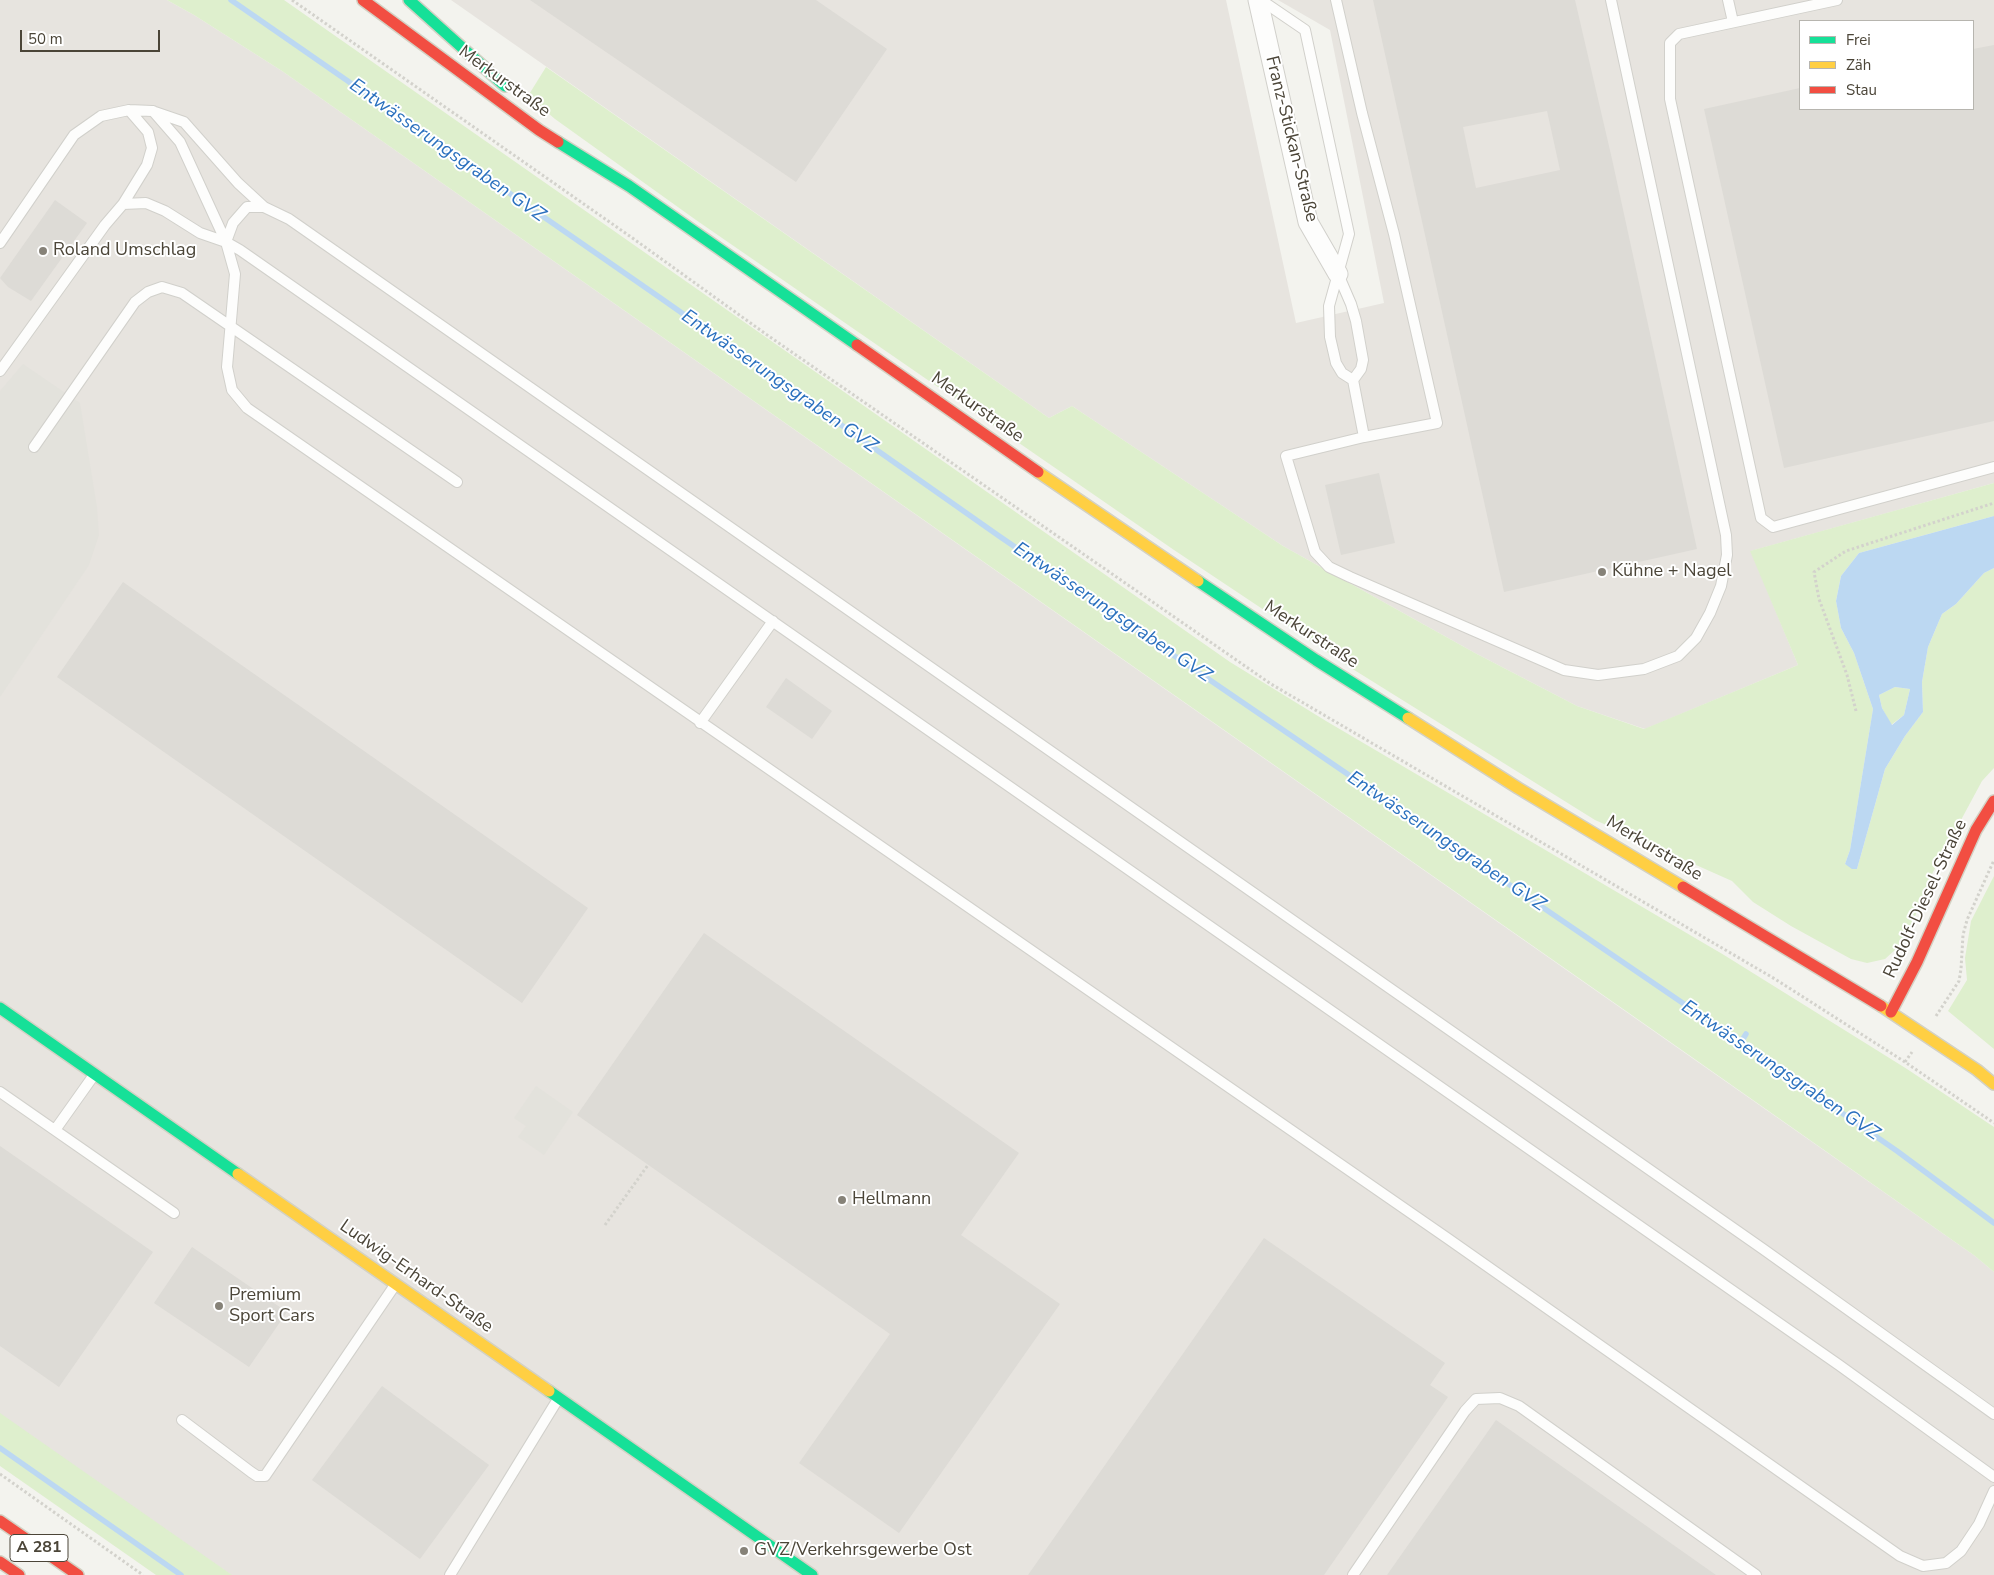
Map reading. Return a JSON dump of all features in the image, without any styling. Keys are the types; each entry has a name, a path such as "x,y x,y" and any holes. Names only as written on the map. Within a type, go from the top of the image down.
{"main road":[{"name":"Merkurstraße","path":"363,0 539,130 629,186 1118,527 1316,660 1526,793 1891,1012 1994,1084"},
{"name":"Merkurstraße","path":"410,0 514,93"},
{"name":"Merkurstraße","path":"549,123 629,186"},
{"name":"Rudolf-Diesel-Straße","path":"1891,1012 1917,962 1976,830 1994,801"},
{"name":"Ludwig-Erhard-Straße","path":"0,1008 812,1575"},
{"name":"A 281","path":"0,1521 78,1575"},
{"name":"A 281","path":"0,1562 19,1575"}],"street":[{"name":"Franz-Stickan-Straße","path":"1259,0 1308,222 1338,274"}],"lane":[{"path":"1259,0 1305,30 1349,234 1329,306 1330,337 1336,363 1342,373 1353,380 1364,437"},
{"path":"1336,0 1362,113 1394,234 1437,423 1364,437 1286,456 1315,552 1329,567 1564,670 1598,675 1644,669 1678,656 1696,638 1710,612 1721,586 1726,555 1726,535 1611,0"},
{"path":"1728,0 1733,22"},
{"path":"1837,0 1679,34 1670,43 1670,99 1761,518 1773,527 1994,467"},
{"path":"0,371 105,225 123,204 147,165 152,148 148,132 129,110"},
{"path":"0,243 74,136 100,116 129,110 152,111 184,122 238,183 264,206 297,224 1755,1243 1994,1414"},
{"path":"152,111 180,142 226,242 235,274 227,367 232,390 248,408 700,723 1446,1238 1900,1556 1923,1566 1946,1563 1962,1551 1979,1524 1994,1491"},
{"path":"123,204 146,202 165,210 200,233 226,242 240,250 1831,1360 1994,1477"},
{"path":"226,242 233,223 247,207 264,206"},
{"path":"1338,274 1356,321 1363,360 1361,369 1353,380"},
{"path":"34,447 135,302 148,292 162,288 182,293 457,482"},
{"path":"700,723 773,622"},
{"path":"55,1130 95,1074"},
{"path":"0,1092 174,1213"},
{"path":"182,1420 251,1472 257,1476 265,1476 396,1284"},
{"path":"450,1575 559,1398"},
{"path":"1353,1575 1465,1411 1476,1399 1500,1398 1519,1406 1756,1575"}],"path":[{"path":"292,0 770,337 1271,684 1775,979 1905,1062 1994,1123"},
{"path":"1856,711 1848,675 1819,599 1814,572 1846,551 1994,503"},
{"path":"1905,1062 1959,981 1963,935 1967,920 1994,860"},
{"path":"605,1225 648,1165"},
{"path":"0,1474 143,1575"}],"shaded area":[{"path":"0,0 167,0 194,15 282,71 1975,1256 1994,1272 1994,1575 231,1575 0,1414"},
{"path":"451,0 1226,0 1296,323 1384,303 1330,30 1278,0 1994,0 1994,483 1751,551 1798,665 1645,729 1577,706 1475,653 1283,546 1072,406 1049,418"},
{"path":"23,364 80,403 97,507 99,535 89,565 0,697 0,391"},
{"path":"536,1086 573,1112 544,1155 518,1137 526,1126 514,1118"}],"green space":[{"path":"167,0 284,0 1230,662 1326,721 1724,955 1907,1069 1994,1127 1994,1272 1975,1256 1686,1053 282,71"},
{"path":"546,67 1049,418 1072,406 1283,546 1475,653 1577,706 1644,729 1798,665 1750,551 1994,483 1994,516 1859,553 1841,576 1836,601 1841,628 1854,653 1873,709 1850,850 1845,864 1857,869 1885,769 1905,736 1923,712 1922,682 1928,647 1942,614 1956,604 1984,573 1994,568 1994,768 1982,781 1933,872 1905,941 1885,959 1867,963 1851,959 1791,926 1753,902 1732,881 1595,820 1351,668 1174,550 696,220 555,119 528,96"},
{"path":"1895,687 1910,689 1904,715 1891,725 1882,708 1879,695"},
{"path":"1994,876 1994,1049 1948,1011 1967,980 1965,958 1971,921"},
{"path":"0,1413 232,1575 156,1575 0,1466"}],"water":[{"path":"1994,516 1994,568 1984,573 1956,604 1942,614 1928,647 1922,682 1923,712 1905,736 1885,769 1857,869 1852,869 1845,864 1850,850 1873,709 1854,653 1841,628 1836,601 1841,576 1859,553","holes":["1895,687 1910,689 1904,715 1892,725 1882,708 1879,695"]}],"building":[{"path":"530,0 816,0 887,49 796,182"},
{"path":"1373,0 1575,0 1612,159 1697,549 1504,592","holes":["1547,111 1560,170 1476,188 1463,127"]},
{"path":"1994,45 1994,421 1784,468 1704,109 1799,88 1799,110 1974,110 1974,49"},
{"name":"Roland Umschlag","path":"55,200 87,223 31,301 8,287 0,278"},
{"path":"1379,473 1395,543 1341,555 1325,485"},
{"path":"123,582 588,908 522,1003 57,677"},
{"path":"786,678 832,711 812,739 766,707"},
{"name":"Hellmann","path":"704,933 1019,1153 961,1235 1060,1304 899,1533 799,1463 890,1334 577,1115"},
{"path":"0,1146 153,1252 59,1387 0,1346"},
{"path":"1264,1238 1445,1363 1430,1385 1448,1397 1324,1575 1028,1575"},
{"name":"Premium Sport Cars","path":"192,1247 287,1312 249,1367 154,1303"},
{"path":"382,1386 489,1465 420,1559 312,1480"},
{"path":"1496,1420 1716,1575 1387,1575"}],"waterway":[{"name":"Entwässerungsgraben GVZ","path":"231,0 999,536 1897,1151 1994,1223"},
{"path":"1741,1042 1746,1034"},
{"name":"Entwässerungsgraben GVZ","path":"0,1448 181,1575"}],"traffic: fast":[{"path":"409,0 505,86"},
{"path":"558,142 629,186 857,345"},
{"path":"1198,581 1316,660 1408,718"},
{"path":"0,1008 238,1174"},
{"path":"549,1391 812,1575"}],"traffic: slow":[{"path":"1038,472 1198,581"},
{"path":"1408,718 1518,788 1683,887"},
{"path":"1881,1006 1977,1070 1994,1084"},
{"path":"238,1174 549,1391"}],"traffic: jam":[{"path":"363,0 558,142"},
{"path":"857,345 1038,472"},
{"path":"1891,1012 1917,962 1976,830 1994,801"},
{"path":"1683,887 1881,1006"},
{"path":"0,1521 78,1575"},
{"path":"0,1562 19,1575"}],"place":[{"name":"Roland Umschlag","path":"43,251"},
{"name":"Kühne + Nagel","path":"1602,572"},
{"name":"Hellmann","path":"842,1200"},
{"name":"Premium Sport Cars","path":"219,1306"},
{"name":"GVZ/Verkehrsgewerbe Ost","path":"744,1551"}]}
